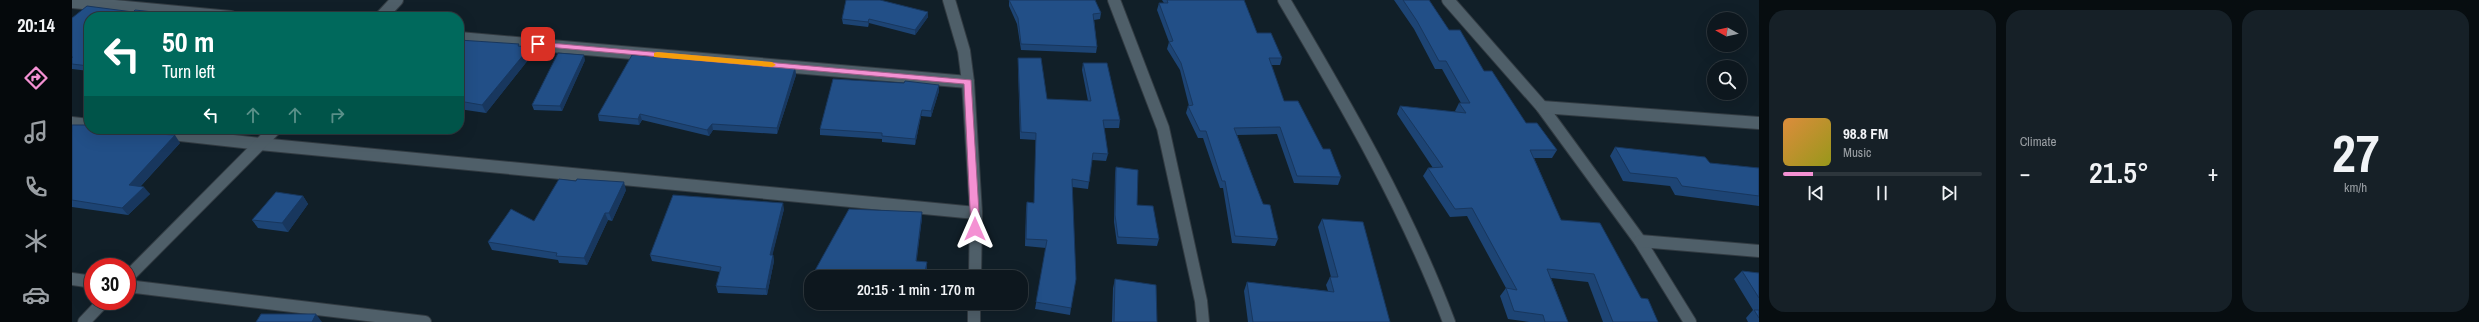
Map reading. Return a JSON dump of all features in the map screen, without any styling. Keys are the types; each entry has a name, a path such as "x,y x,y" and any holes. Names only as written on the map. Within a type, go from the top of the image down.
{"street":[{"path":"386,12 397,0"},
{"path":"949,0 964,51 968,82 976,213 974,270"},
{"path":"1114,0 1163,128 1201,301 1203,322"},
{"path":"1284,0 1379,166 1439,293 1449,322"},
{"path":"1448,0 1542,107 1640,241 1690,322"},
{"path":"72,2 178,12"},
{"path":"464,38 968,82"},
{"path":"1542,107 1759,122"},
{"path":"72,123 84,124"},
{"path":"171,134 260,144 976,213"},
{"path":"136,269 269,134"},
{"path":"1640,241 1759,251"},
{"path":"72,279 84,281"},
{"path":"136,287 425,322"},
{"path":"84,322 95,310"},
{"path":"974,310 974,322"}],"building":[{"path":"846,0 880,0 928,12 915,30 869,19 868,22 842,19"},
{"path":"1009,0 1095,0 1101,13 1093,14 1097,47 1021,44 1018,18"},
{"path":"1167,0 1244,0 1257,33 1271,33 1282,58 1269,58 1284,101 1298,101 1323,149 1330,149 1341,177 1297,176 1280,127 1234,128 1263,204 1270,205 1278,239 1235,236 1225,181 1222,181 1206,131 1200,131 1188,106 1193,105 1181,63 1169,42 1173,41 1159,3 1168,3"},
{"path":"1403,0 1429,0 1449,30 1460,30 1484,71 1492,71 1526,123 1537,123 1557,150 1530,150 1561,220 1600,223 1641,298 1648,299 1658,322 1613,322 1594,274 1547,269 1568,322 1545,322 1543,315 1514,311 1506,288 1517,290 1472,208 1455,209 1428,168 1443,167 1400,106 1466,113 1459,103 1470,103 1446,61 1439,61 1417,21"},
{"path":"87,6 133,12 84,12 84,65 72,64 72,18"},
{"path":"135,10 153,12 133,12"},
{"path":"464,40 519,44 518,46 530,47 482,105 464,102"},
{"path":"558,53 584,55 560,106 532,105"},
{"path":"632,55 795,68 777,128 712,124 707,130 640,114 638,119 598,115"},
{"path":"1018,58 1041,58 1047,99 1091,101 1083,63 1107,63 1120,120 1103,120 1108,154 1093,153 1089,182 1072,179 1076,279 1071,308 1036,302 1047,240 1026,239 1027,202 1034,203 1036,133 1021,132"},
{"path":"833,79 904,83 905,81 939,85 931,111 922,110 915,139 882,136 882,133 820,129"},
{"path":"72,125 84,125 84,134 175,135 129,185 144,187 122,208 72,200"},
{"path":"1615,147 1705,157 1710,163 1759,168 1759,196 1682,186 1677,178 1630,173"},
{"path":"1116,167 1138,170 1137,205 1153,206 1159,239 1118,237 1115,215"},
{"path":"559,179 576,181 577,179 624,182 609,213 605,213 584,258 556,256 557,253 488,242 511,209 534,221"},
{"path":"276,192 303,196 282,223 252,220"},
{"path":"673,195 783,203 770,255 773,255 766,289 716,286 721,267 650,255"},
{"path":"849,209 922,212 916,261 927,262 925,270 815,270"},
{"path":"1322,219 1363,222 1390,322 1253,322 1247,282 1334,292 1330,277 1338,277"},
{"path":"1742,271 1759,273 1759,298"},
{"path":"1115,279 1156,285 1157,322 1114,322"},
{"path":"1754,310 1759,310 1759,318"},
{"path":"261,314 316,314 312,322 256,322"}],"slow traffic":[{"path":"657,55 772,65"}],"route":[{"path":"538,44 968,82 976,213 975,229"}]}
